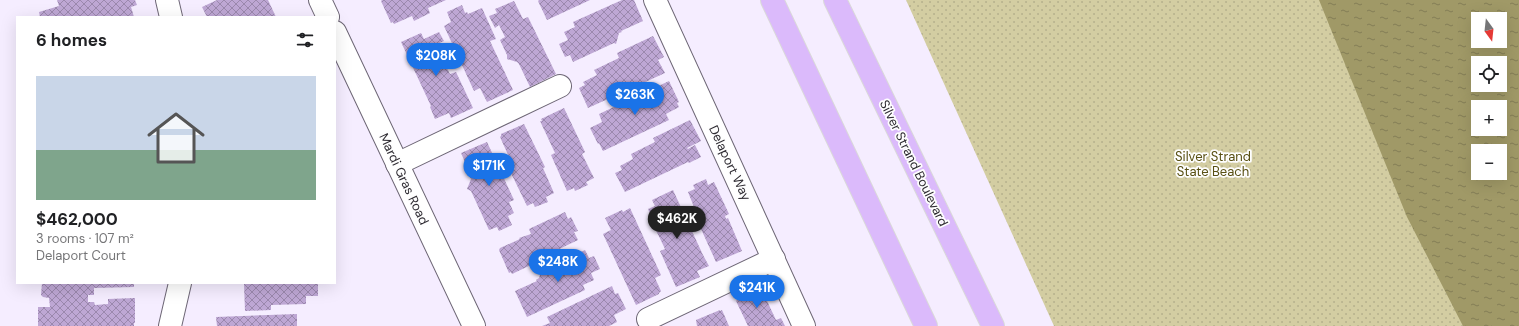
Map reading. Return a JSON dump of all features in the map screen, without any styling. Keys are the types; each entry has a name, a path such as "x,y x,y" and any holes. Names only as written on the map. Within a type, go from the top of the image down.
{"highway":[{"path":"772,0 926,326"},
{"name":"Silver Strand Boulevard","path":"835,0 993,326"}],"street":[{"path":"167,0 171,16"},
{"path":"320,0 328,16"},
{"name":"Delaport Way","path":"655,0 804,326"},
{"name":"Mardi Gras Road","path":"336,34 474,326"},
{"path":"397,164 560,86"},
{"path":"648,319 774,259"},
{"path":"170,326 180,284"}],"green space":[{"name":"Silver Strand State Beach","path":"906,0 1519,0 1519,326 1054,326"}],"water":[{"path":"1319,0 1519,0 1519,326 1463,326 1407,217"}],"building":[{"path":"57,0 135,0 137,5 131,7 134,16 40,16 39,12 59,6"},
{"path":"217,0 268,0 276,16 206,16 202,7"},
{"path":"446,0 428,8 430,13 414,21 412,16 394,24 393,22 391,23 381,1"},
{"path":"590,0 547,20 538,1"},
{"path":"622,0 634,0 643,21 621,31 622,32 619,33 616,44 614,43 573,62 570,55 565,57 559,44 568,40 564,32 575,27 573,22"},
{"path":"514,1 523,19 528,17 556,74 530,87 519,64 507,59 507,55 500,40 505,37 499,25 495,28 489,16 497,13 495,9"},
{"path":"462,5 465,13 467,12 468,14 482,8 496,39 490,41 513,90 487,102 480,88 474,91 444,26 451,22 447,12"},
{"path":"439,32 444,41 435,45 437,50 450,74 456,72 473,108 451,118 449,113 435,119 430,107 431,106 401,42 421,33 424,39"},
{"path":"653,36 664,57 658,60 665,73 588,108 579,88 585,85 583,82 597,75 594,70 619,58 617,53"},
{"path":"669,81 679,102 677,103 679,107 666,114 669,120 603,151 590,128 602,122 599,114"},
{"path":"564,108 585,152 582,154 594,178 586,182 588,185 575,191 574,188 567,191 551,155 555,153 540,121 542,121 541,119"},
{"path":"690,120 701,141 687,148 688,149 695,145 701,157 625,192 615,173 622,170 620,166 633,159 631,154 655,142 653,138"},
{"path":"524,124 545,167 543,168 554,193 546,197 548,202 535,207 533,203 527,206 510,171 515,169 508,157 500,137 501,134"},
{"path":"487,142 514,200 509,202 514,213 508,216 512,225 499,231 497,227 489,230 471,191 467,189 471,176 461,153"},
{"path":"706,179 708,185 714,182 729,214 725,216 726,219 728,218 742,251 716,262 696,218 698,217 688,192 695,189 693,185"},
{"path":"673,190 709,266 697,271 700,277 676,287 660,251 665,249 653,224 654,223 648,209 655,206 652,200"},
{"path":"630,208 661,275 655,278 661,291 659,294 636,305 603,234 611,230 605,218"},
{"path":"565,212 568,219 571,217 578,231 574,232 578,240 553,252 554,254 512,274 511,272 509,273 499,250 500,248 520,239 519,238 531,234 529,229"},
{"path":"585,250 589,258 594,256 600,269 591,273 594,280 583,285 585,290 527,317 515,291 537,281 536,280 539,278 542,269 545,269"},
{"path":"42,284 134,284 134,287 94,288 94,295 88,295 88,302 94,302 95,305 108,304 108,299 135,298 135,323 134,326 38,326 38,307 50,307 49,298 41,295"},
{"path":"244,284 318,284 318,296 306,296 306,304 271,305 271,310 245,311"},
{"path":"612,286 615,294 618,293 626,309 614,315 617,322 609,326 542,326 550,323 547,317"},
{"path":"760,286 776,320 781,318 785,326 748,326 736,301 736,297"},
{"path":"722,310 729,326 697,326 696,320"},
{"path":"297,314 297,326 217,326 216,317"}]}
